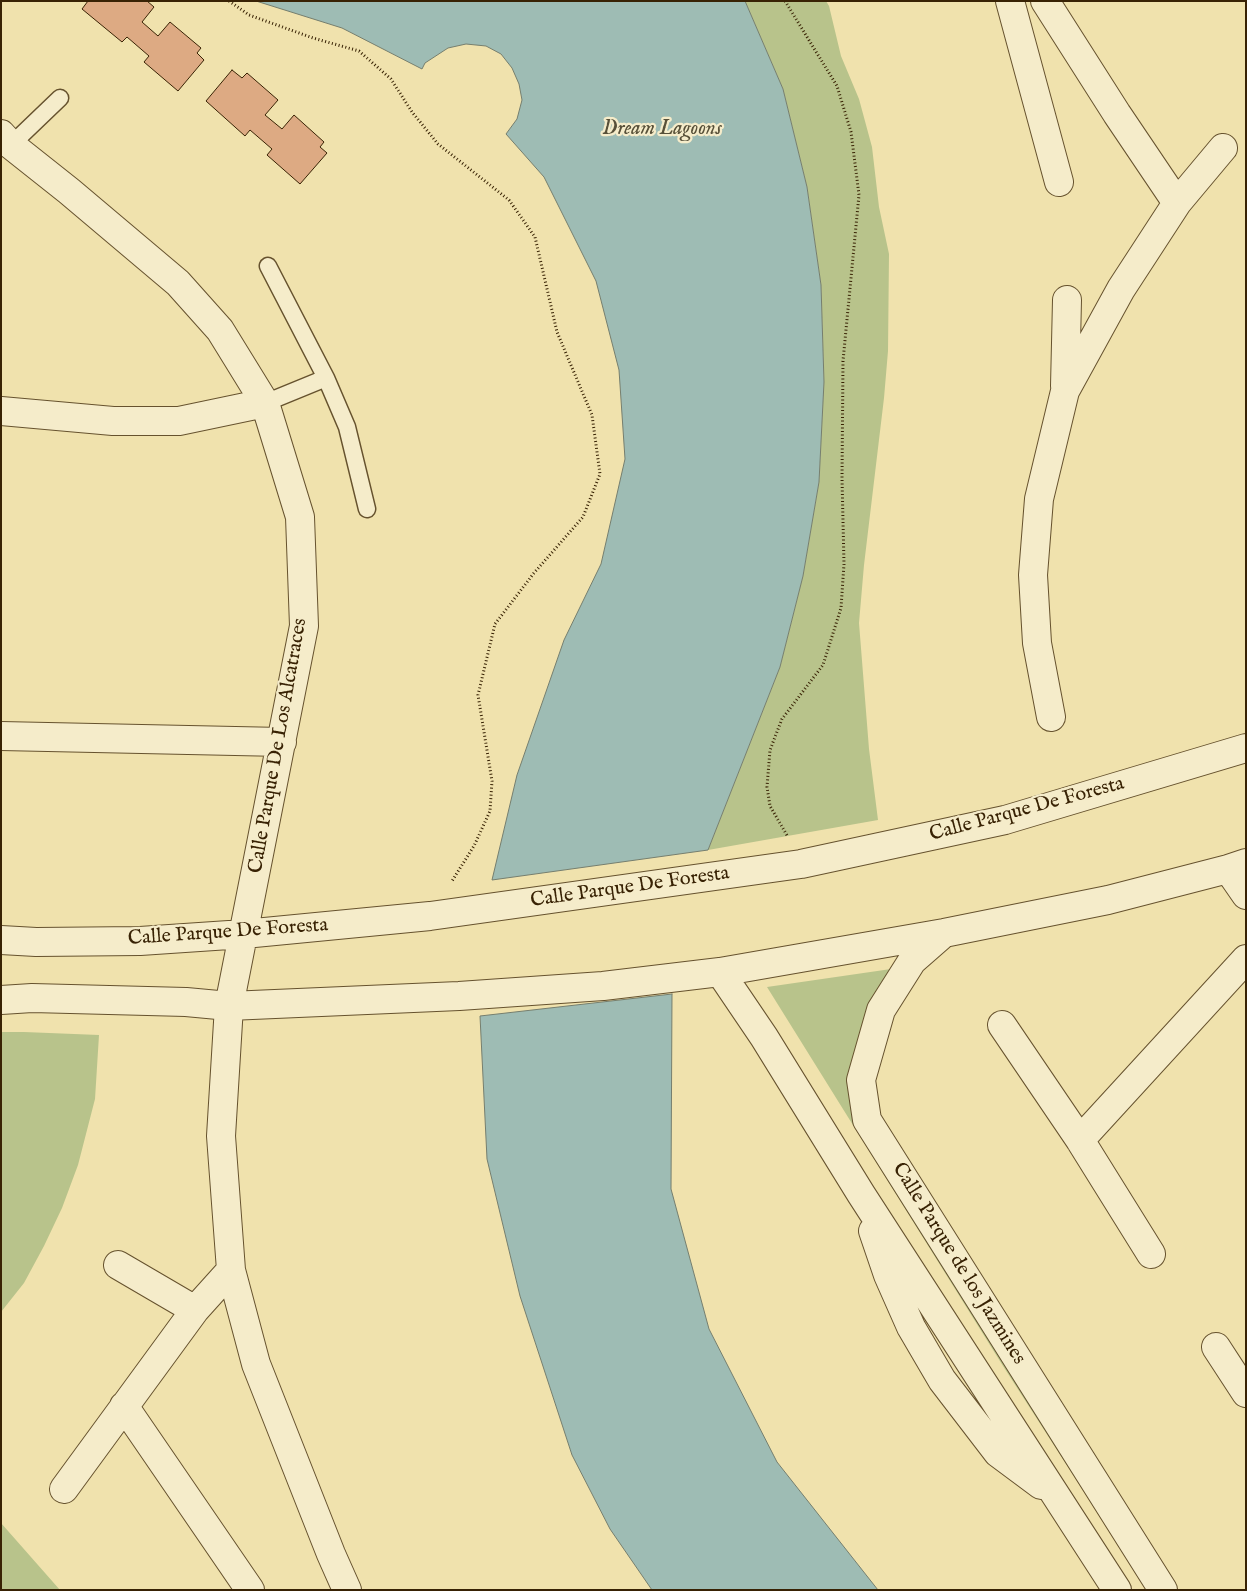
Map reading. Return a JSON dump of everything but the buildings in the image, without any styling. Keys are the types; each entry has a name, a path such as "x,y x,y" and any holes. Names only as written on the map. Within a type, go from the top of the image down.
{"street":[{"path":"1010,1 1059,182"},
{"path":"1046,1 1117,114 1177,203"},
{"name":"Calle Parque De Los Alcatraces","path":"6,140 178,283 220,330 265,403 300,517 304,626 229,1006 221,1136 231,1270 256,1364 330,1554 347,1590"},
{"path":"1065,392 1121,289 1177,203 1223,148"},
{"path":"1051,716 1037,643 1032,575 1039,499 1065,392 1067,300"},
{"path":"1,411 113,421 179,421 265,403"},
{"path":"1,736 282,742"},
{"name":"Calle Parque De Foresta","path":"1,940 36,942 140,941 244,934 430,916 801,864 1005,820 1246,748"},
{"path":"1,1000 32,998 186,1002 229,1006 583,987 720,972 944,933 1108,900 1237,866 1246,895"},
{"name":"Calle Parque de los Jazmines","path":"944,933 912,962 881,1010 861,1080 867,1120 1163,1590"},
{"path":"1080,1140 1246,959"},
{"path":"720,972 764,1037 861,1194 1117,1590"},
{"path":"1002,1025 1080,1140 1151,1254"},
{"path":"118,1265 195,1310"},
{"path":"64,1489 195,1310 231,1270"},
{"path":"1216,1347 1246,1393"},
{"path":"124,1406 250,1590"}],"lane":[{"path":"6,140 60,98"},
{"path":"268,266 326,378 347,427 367,509"},
{"path":"265,403 326,378"}],"path":[{"path":"229,1 249,15 313,38 358,51 392,79 412,112 438,144 510,200 535,237 557,332 592,415 600,474 583,517 534,573 495,624 478,696 492,782 490,811 474,846 430,916"},
{"path":"786,1 837,86 850,132 859,195 843,361 842,478 844,564 841,608 823,665 782,719 770,750 767,787 770,806 784,828 801,864"}],"green space":[{"path":"745,1 826,1 829,6 841,56 859,99 872,147 879,207 889,254 888,351 859,623 869,749 878,820 708,850 780,667 803,576 819,482 824,382 821,285 807,187 783,89"},
{"path":"891,969 872,1003 862,1100 1147,1590 1003,1366 767,987"},
{"path":"1,1032 99,1035 95,1099 78,1165 62,1208 44,1246 24,1283 1,1312"},
{"path":"1,1523 60,1590 1,1590"}],"water":[{"name":"Dream Lagoons","path":"256,1 745,1 783,89 807,187 821,285 824,382 819,482 803,576 780,667 708,850 492,880 517,775 564,640 601,564 625,459 619,370 596,281 544,177 506,134 517,119 522,100 519,84 512,68 501,54 486,46 466,44 448,48 425,63 422,69 342,28"},
{"path":"672,994 671,1189 709,1329 777,1462 878,1590 652,1590 610,1529 572,1455 520,1296 487,1159 480,1016"}]}
